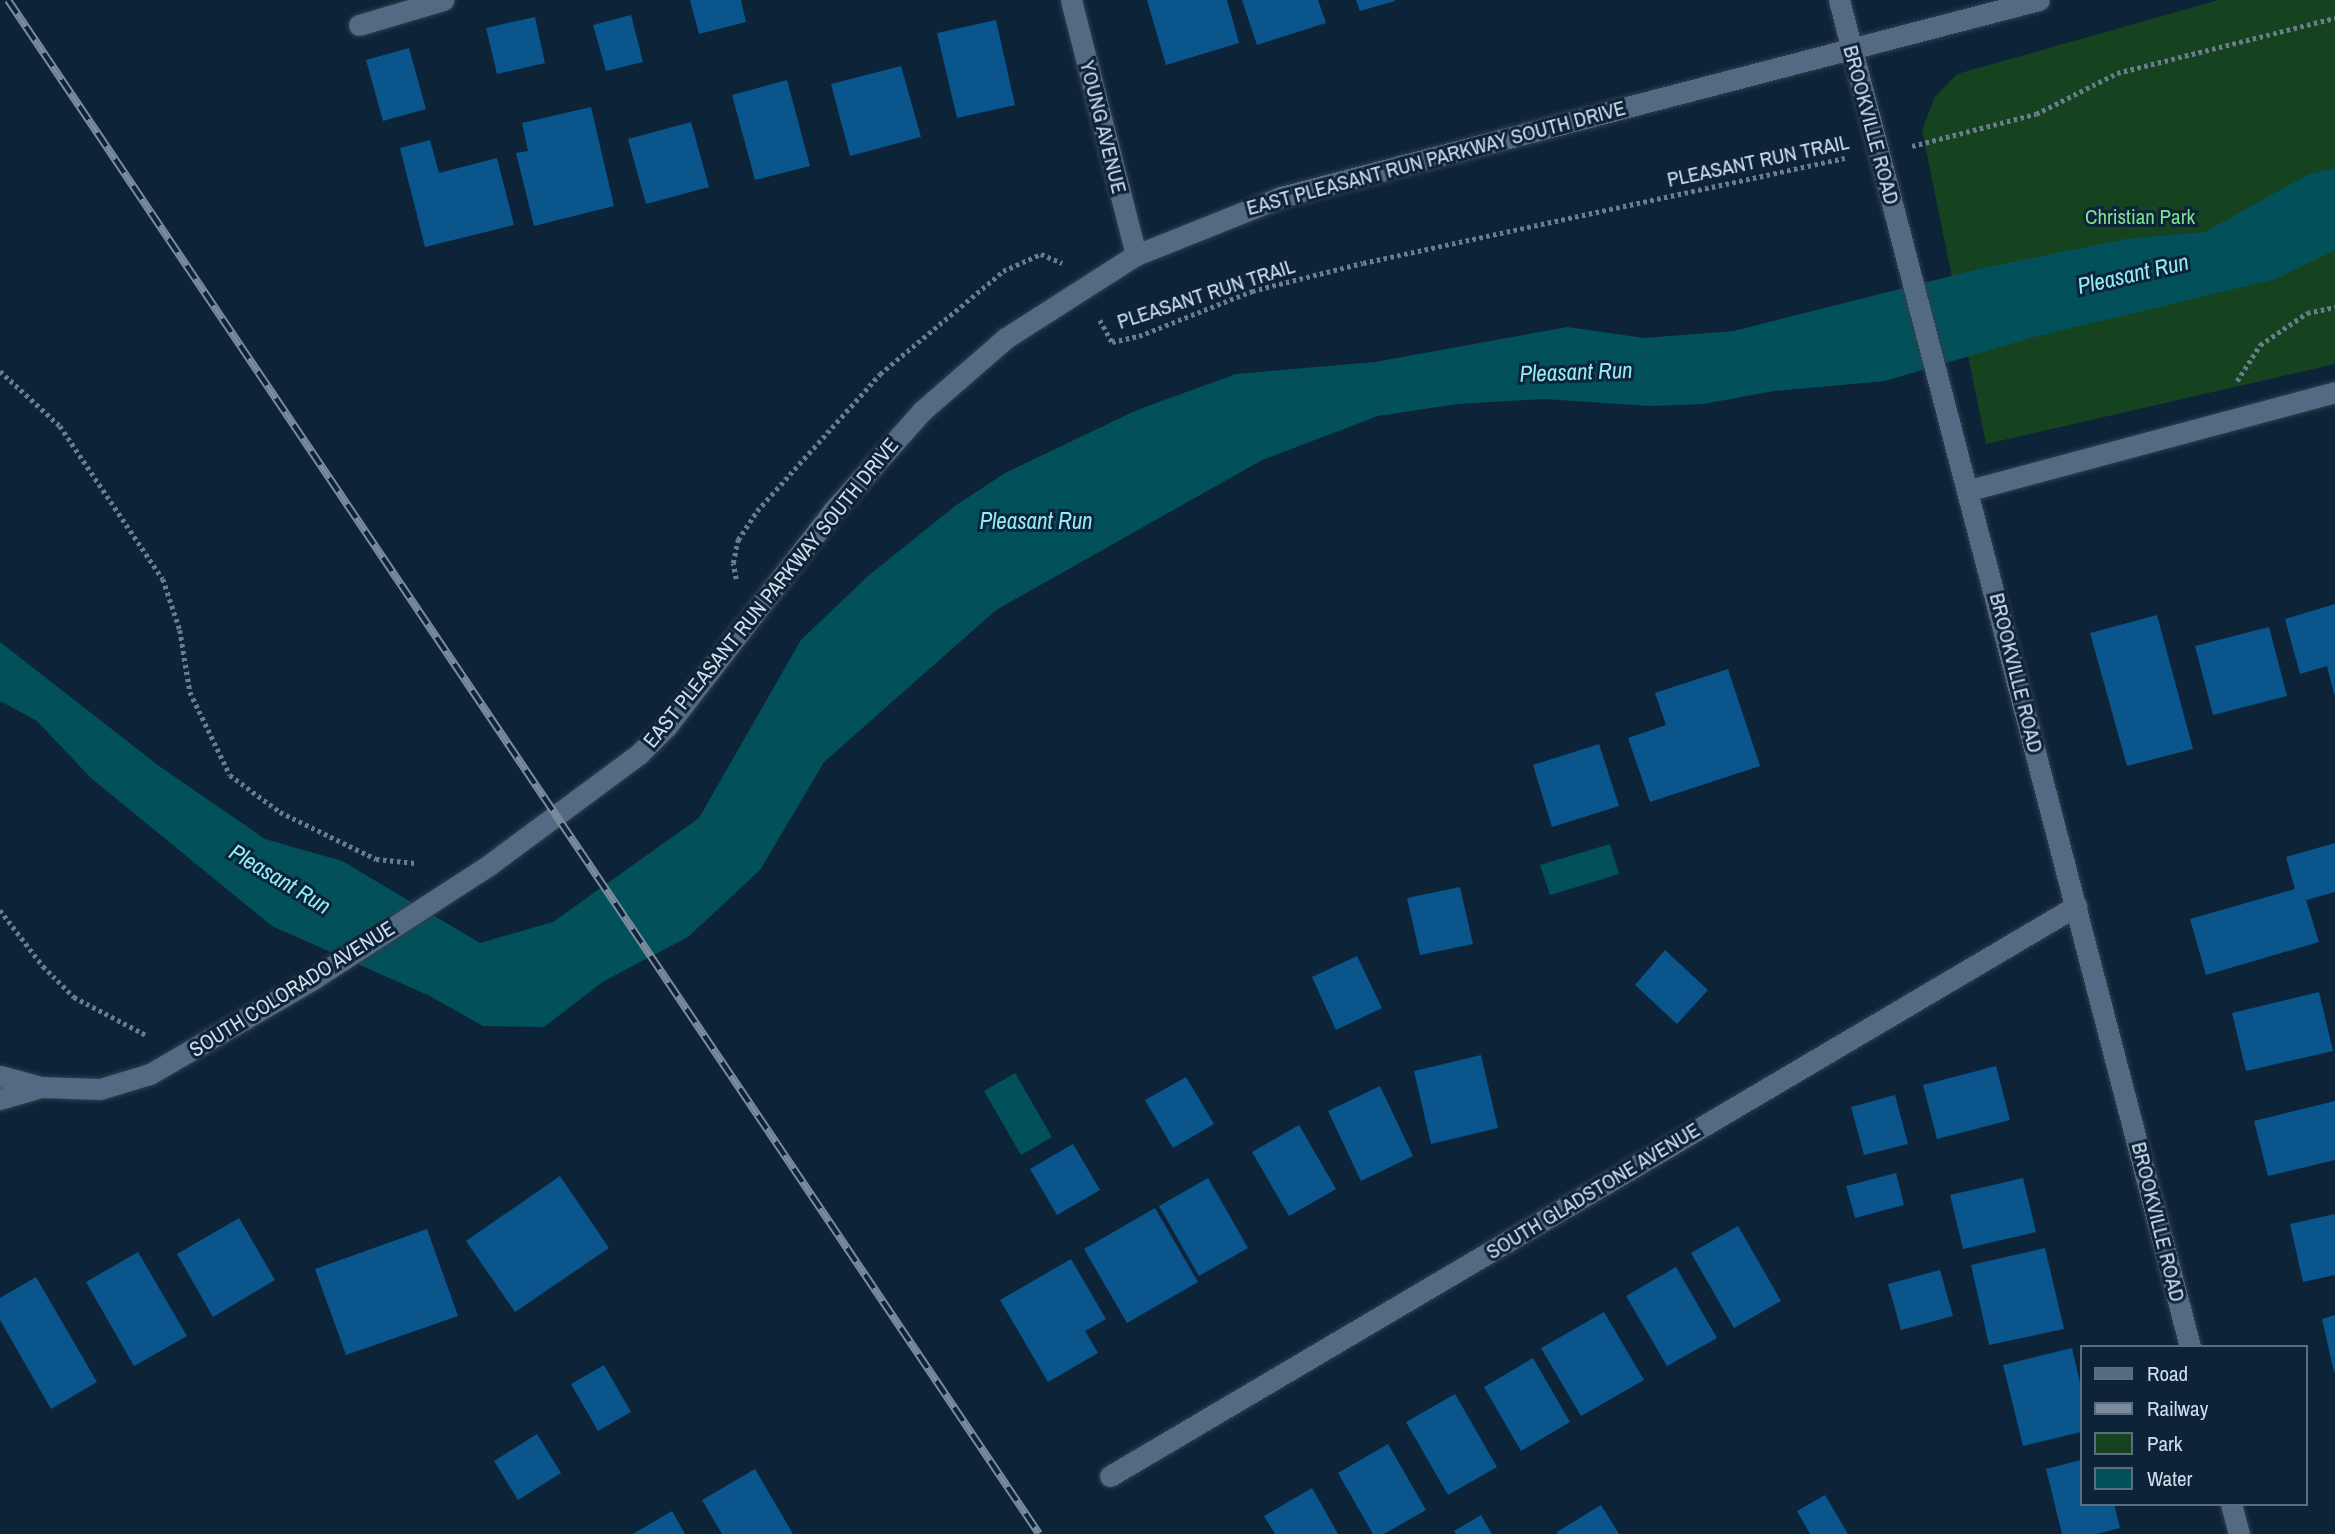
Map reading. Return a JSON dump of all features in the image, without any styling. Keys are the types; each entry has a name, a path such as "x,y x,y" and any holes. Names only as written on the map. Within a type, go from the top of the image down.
{"street":[{"path":"359,25 443,0"},
{"name":"YOUNG AVENUE","path":"1071,0 1136,255"},
{"name":"BROOKVILLE ROAD","path":"1839,0 1970,490 2189,1345"},
{"name":"EAST PLEASANT RUN PARKWAY SOUTH DRIVE","path":"559,813 639,754 667,726 833,511 922,411 1006,338 1079,288 1136,255 1281,197 2039,0"},
{"path":"1970,490 2335,392"},
{"name":"SOUTH COLORADO AVENUE","path":"0,1099 41,1087 100,1089 150,1074 313,979 489,865 559,813"},
{"name":"SOUTH GLADSTONE AVENUE","path":"1110,1476 2076,906"},
{"path":"0,1076 41,1087"},
{"path":"2232,1506 2239,1534"}],"path":[{"path":"1919,146 2036,114 2117,73 2335,18"},
{"name":"PLEASANT RUN TRAIL","path":"737,584 733,563 738,540 757,511 880,374 940,320 1003,271 1041,254 1059,259 1112,342 1139,336 1252,291 1363,263 1880,150"},
{"path":"2240,372 2260,345 2307,313 2335,307"},
{"path":"0,371 60,426 163,579 180,630 190,692 230,775 280,812 376,859 415,863"},
{"path":"0,910 43,966 74,997 148,1036"}],"green space":[{"name":"Christian Park","path":"2219,0 2335,0 2335,364 1986,444 1922,130 1935,97 1957,74"}],"water":[{"name":"Pleasant Run","path":"2335,168 2335,250 2276,279 2034,337 1885,381 1774,391 1703,404 1650,406 1545,399 1457,404 1378,416 1262,460 996,610 824,762 760,870 688,937 604,981 544,1027 483,1026 430,996 272,926 91,778 37,721 0,701 0,642 159,766 265,839 342,861 480,943 553,922 699,818 801,640 868,576 955,506 1005,473 1137,410 1236,374 1375,362 1567,327 1644,338 1734,331 1983,268 2126,239 2205,232 2307,175"},
{"path":"1610,844 1619,874 1550,895 1540,865"},
{"path":"1015,1073 1052,1137 1021,1155 984,1091"}],"building":[{"path":"690,0 741,0 746,22 699,34"},
{"path":"1147,0 1227,0 1239,43 1166,65"},
{"path":"1242,0 1318,0 1326,23 1257,45"},
{"path":"1356,0 1395,0 1395,1 1360,11"},
{"path":"631,15 643,62 606,71 593,25"},
{"path":"535,17 545,63 497,74 486,28"},
{"path":"996,20 1015,105 957,118 937,33"},
{"path":"409,48 426,109 383,121 366,60"},
{"path":"901,66 921,137 850,156 831,84"},
{"path":"787,80 810,166 755,180 732,95"},
{"path":"591,107 614,206 534,226 516,153 528,151 522,123"},
{"path":"691,122 709,187 646,204 628,139"},
{"path":"430,140 439,173 497,158 514,225 425,247 400,148"},
{"path":"2335,604 2334,694 2327,666 2300,674 2285,619"},
{"path":"2157,615 2193,749 2127,766 2090,633"},
{"path":"2269,627 2287,696 2213,715 2195,646"},
{"path":"1728,669 1760,766 1650,802 1628,738 1666,725 1655,693"},
{"path":"1599,744 1619,806 1552,827 1533,765"},
{"path":"2335,843 2335,892 2306,900 2319,942 2206,975 2190,919 2295,889 2286,857"},
{"path":"1460,887 1473,944 1420,955 1407,898"},
{"path":"1665,950 1708,990 1677,1024 1635,985"},
{"path":"1357,956 1382,1008 1336,1030 1312,977"},
{"path":"2319,992 2333,1051 2246,1071 2232,1013"},
{"path":"1481,1055 1498,1128 1431,1144 1414,1071"},
{"path":"1996,1066 2010,1120 1937,1139 1923,1085"},
{"path":"1186,1077 1214,1124 1173,1148 1145,1100"},
{"path":"1380,1086 1413,1156 1361,1181 1328,1111"},
{"path":"1895,1095 1908,1144 1864,1155 1851,1107"},
{"path":"2335,1101 2335,1160 2268,1176 2254,1121"},
{"path":"1299,1125 1336,1189 1289,1216 1252,1152"},
{"path":"1073,1144 1100,1190 1057,1215 1030,1169"},
{"path":"1896,1173 1904,1205 1855,1218 1846,1186"},
{"path":"560,1176 609,1248 515,1312 466,1241"},
{"path":"1208,1178 1248,1248 1199,1276 1159,1206"},
{"path":"2023,1178 2036,1232 1963,1249 1950,1195"},
{"path":"1155,1208 1198,1282 1127,1323 1084,1249"},
{"path":"2335,1214 2335,1275 2303,1282 2290,1224"},
{"path":"239,1218 275,1280 213,1317 177,1254"},
{"path":"1738,1226 1781,1301 1734,1328 1691,1253"},
{"path":"427,1229 458,1316 346,1355 315,1269"},
{"path":"2045,1248 2064,1329 1989,1345 1971,1265"},
{"path":"138,1252 187,1336 134,1366 86,1282"},
{"path":"1071,1259 1106,1319 1085,1331 1098,1353 1048,1382 1000,1300"},
{"path":"1676,1267 1717,1338 1667,1366 1626,1296"},
{"path":"1940,1270 1953,1316 1901,1330 1888,1284"},
{"path":"36,1277 97,1382 51,1409 0,1320 0,1298"},
{"path":"1604,1312 1644,1380 1581,1416 1541,1348"},
{"path":"2335,1315 2335,1372 2334,1372 2322,1319"},
{"path":"2072,1348 2080,1383 2080,1432 2023,1446 2003,1365"},
{"path":"1533,1358 1570,1422 1521,1451 1484,1387"},
{"path":"604,1365 631,1412 598,1431 571,1384"},
{"path":"1455,1394 1497,1467 1448,1495 1406,1422"},
{"path":"537,1434 561,1473 518,1500 494,1461"},
{"path":"1388,1444 1426,1510 1384,1534 1373,1534 1338,1473"},
{"path":"2080,1460 2080,1506 2114,1506 2120,1528 2097,1534 2062,1534 2046,1469"},
{"path":"755,1469 793,1534 722,1534 702,1500"},
{"path":"1312,1488 1338,1534 1275,1534 1264,1516"},
{"path":"1825,1495 1848,1534 1810,1534 1797,1511"},
{"path":"1601,1505 1619,1534 1558,1534 1557,1532"},
{"path":"672,1511 685,1534 633,1534"},
{"path":"1481,1515 1492,1534 1456,1534 1454,1531"}],"railway":[{"path":"8,0 1039,1534"}]}
